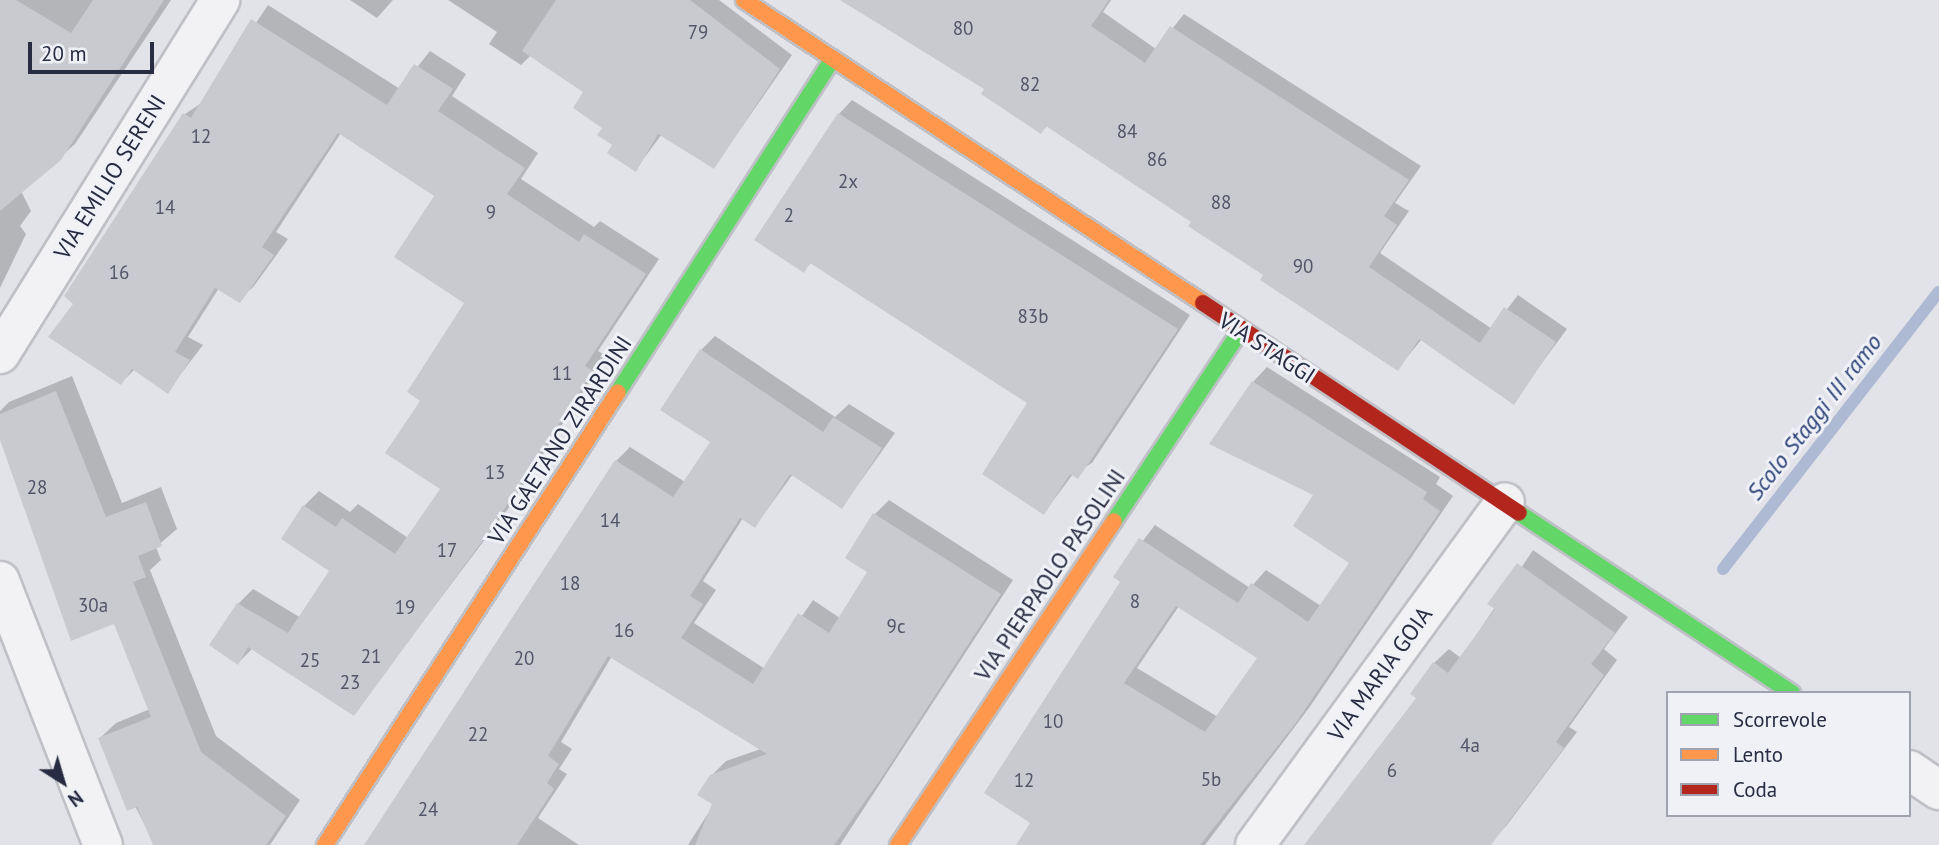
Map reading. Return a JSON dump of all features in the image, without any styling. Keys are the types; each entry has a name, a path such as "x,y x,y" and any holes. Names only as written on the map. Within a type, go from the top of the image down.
{"street":[{"name":"VIA EMILIO SERENI","path":"0,354 220,0"},
{"name":"VIA STAGGI","path":"744,0 1240,331 1790,691"},
{"name":"VIA GAETANO ZIRARDINI","path":"325,845 833,59"},
{"name":"VIA PIERPAOLO PASOLINI","path":"898,845 1240,331"},
{"name":"VIA MARIA GOIA","path":"1255,845 1504,502"},
{"path":"0,581 103,845"},
{"path":"1911,771 1939,790"}],"building":[{"path":"0,0 16,0 71,33 93,0 164,0 61,160 0,211"},
{"path":"556,0 690,0 780,69 714,169 658,134 636,172 607,153 612,145 597,135 602,128 573,108 583,92 522,51"},
{"path":"840,0 1109,0 1091,26 1145,63 1170,26 1409,180 1384,216 1397,225 1369,267 1480,343 1504,307 1556,342 1514,405 1419,339 1398,371 1260,280 1263,275 1188,226 1191,222 1046,126 1041,134 981,94 984,89"},
{"path":"251,19 387,105 414,64 453,89 438,111 525,168 507,194 579,242 584,234 646,274 585,366 593,371 494,525 354,716 248,647 238,665 209,645 237,603 288,633 329,571 281,539 303,505 336,527 342,518 395,554 440,489 385,453 420,401 407,392 464,303 394,257 434,196 338,133 262,247 274,255 240,303 215,288 175,352 190,360 168,394 132,369 121,385 48,337 73,304 64,296 183,113 191,118"},
{"path":"838,113 1178,329 1078,479 1070,474 1044,515 982,474 1027,403 810,263 804,273 754,240"},
{"path":"700,349 823,432 833,417 882,448 842,509 790,474 755,528 740,518 690,596 703,604 681,638 753,684 798,613 829,633 867,572 845,558 873,513 1001,594 882,777 834,845 695,845 712,804 697,795 710,775 767,754 608,656 548,756 559,764 547,783 554,789 517,845 364,845 615,460 673,497 710,442 660,410"},
{"path":"1252,381 1427,492 1423,499 1440,511 1295,724 1200,845 1016,845 1030,823 984,793 1120,582 1113,577 1139,538 1238,603 1251,583 1308,622 1349,563 1293,526 1313,495 1209,444","holes":["1176,606 1257,658 1205,732 1124,683"]},
{"path":"56,391 106,517 146,502 162,546 138,556 146,577 133,582 201,752 286,816 266,845 153,845 137,807 127,811 98,738 151,717 114,624 71,641 0,440 0,414"},
{"path":"1517,563 1615,633 1591,664 1604,675 1556,742 1564,748 1491,845 1304,845 1416,698 1410,694 1433,662 1448,673 1495,609 1487,604"}],"waterway":[{"name":"Scolo Staggi III ramo","path":"1723,569 1939,292"}],"traffic: fast":[{"path":"618,392 833,59"},
{"path":"1114,521 1240,331"},
{"path":"1519,513 1789,691"}],"traffic: slow":[{"path":"744,0 1203,303"},
{"path":"325,845 618,392"},
{"path":"898,845 1114,521"}],"traffic: jam":[{"path":"1203,303 1519,513"}]}
